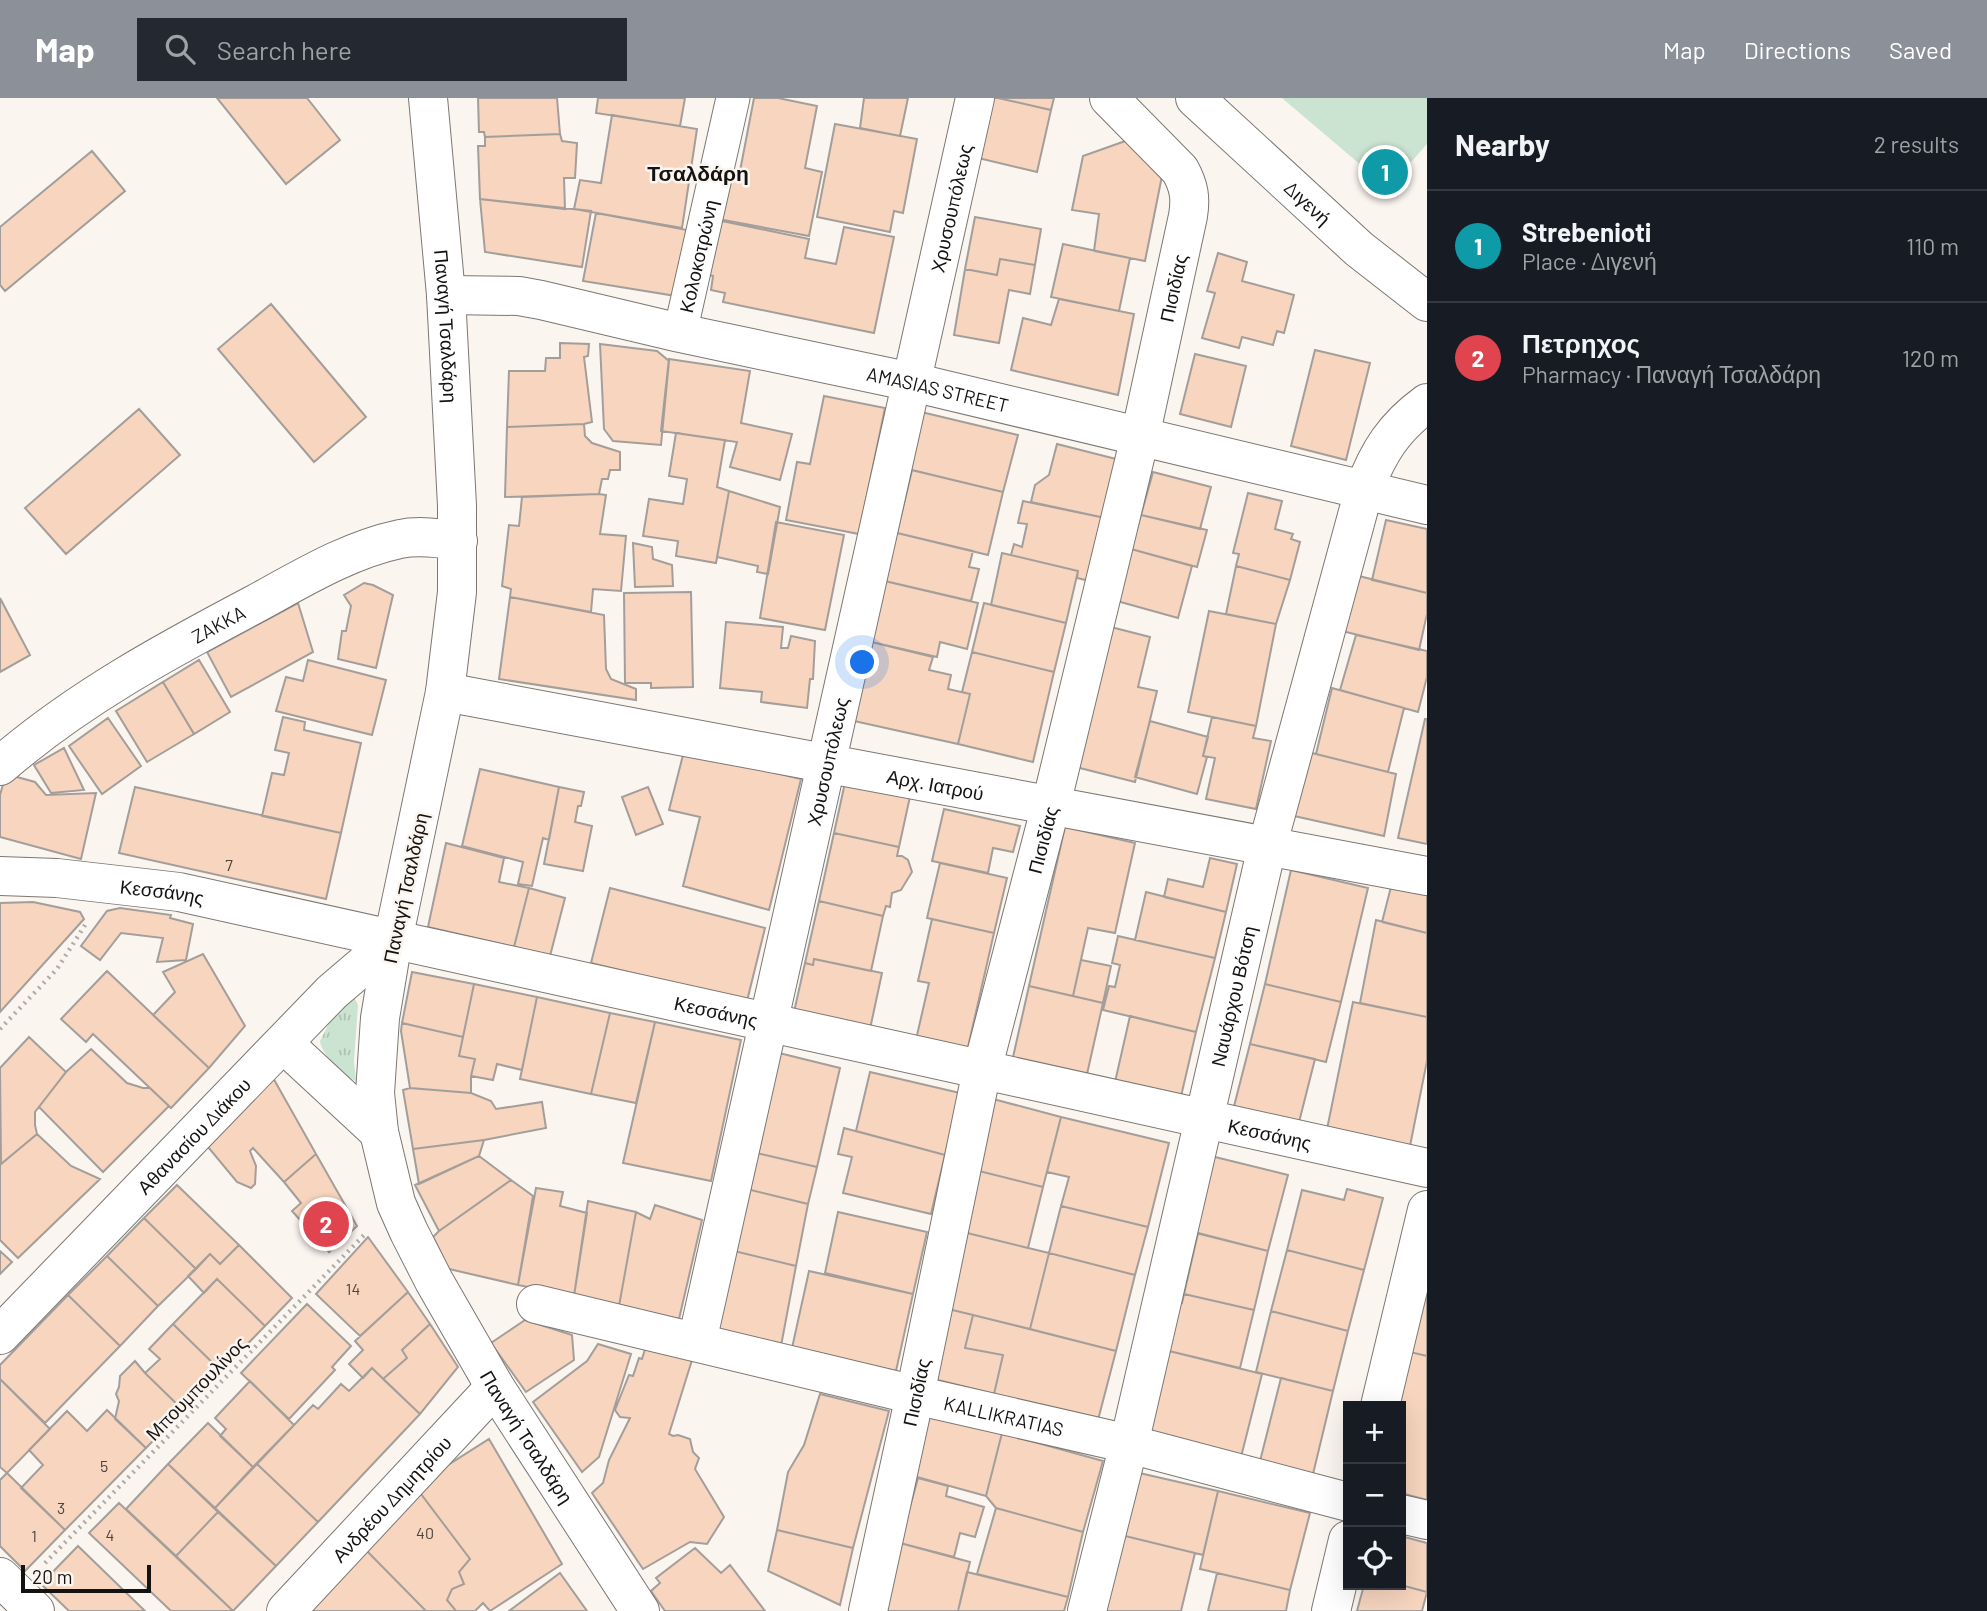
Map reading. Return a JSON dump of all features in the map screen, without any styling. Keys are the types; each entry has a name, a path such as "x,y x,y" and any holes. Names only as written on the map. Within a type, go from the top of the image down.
{"street":[{"name":"Παναγή Τσαλδάρη","path":"428,98 446,295 458,541 457,592 445,692 393,940 380,1018 376,1093 379,1132 396,1203 424,1262 495,1387 640,1611"},
{"name":"Κολοκοτρώνη","path":"680,333 733,98"},
{"name":"Χρυσουπόλεως","path":"696,1342 975,98"},
{"name":"Πισιδίας","path":"869,1611 982,1070 1051,805 1140,438 1190,201 1187,183 1180,170 1109,98"},
{"name":"Διγενή","path":"1195,98 1359,249 1427,302"},
{"name":"AMASIAS STREET","path":"446,295 519,296 541,300 680,333 912,382 1427,505"},
{"name":"Ναυάρχου Βότση","path":"1087,1611 1129,1444 1267,847 1364,490 1378,455 1389,439 1427,403"},
{"name":"ZAKKA","path":"0,766 52,724 103,689 185,641 323,568 356,552 402,539 436,538 458,541"},
{"name":"Αρχ. Ιατρού","path":"445,692 1427,876"},
{"name":"Κεσσάνης","path":"0,876 113,883 179,892 1427,1168"},
{"name":"Αθανασίου Διάκου","path":"0,1335 332,992 393,940"},
{"path":"283,1043 379,1132"},
{"path":"1381,1401 1427,1210"},
{"name":"KALLIKRATIAS","path":"536,1304 1129,1444 1343,1501"},
{"name":"Ανδρέου Δημητρίου","path":"286,1611 495,1387"},
{"path":"1406,1515 1427,1520"},
{"path":"1331,1611 1343,1561"}],"path":[{"path":"0,1029 57,969 113,883"},
{"name":"Μπουμπουλίνος","path":"17,1593 396,1203"}],"green space":[{"path":"1282,98 1427,98 1427,144 1388,188"},
{"path":"342,998 355,999 358,1005 354,1061 356,1081 334,1064 324,1052 320,1041"}],"building":[{"path":"217,98 307,98 340,140 286,184"},
{"path":"478,98 557,98 560,134 485,137 484,132 479,132"},
{"path":"598,98 685,98 680,126 596,113"},
{"path":"754,98 778,98 817,106 805,168 822,172 809,236 718,219 728,168 740,171"},
{"path":"864,98 908,98 900,136 860,128"},
{"path":"988,98 1051,110 1037,172 974,157"},
{"path":"998,98 1054,98 1051,110"},
{"path":"612,115 697,129 682,228 574,209 580,180 601,183"},
{"path":"835,124 917,139 903,213 894,211 890,232 817,217"},
{"path":"560,134 562,141 577,143 575,178 564,178 565,209 480,199 478,146 485,146 485,137"},
{"path":"1131,139 1163,171 1145,261 1094,251 1099,214 1072,210 1083,156"},
{"path":"92,151 125,191 5,291 0,285 0,227"},
{"path":"480,199 591,211 582,267 485,252"},
{"path":"596,213 687,230 676,296 583,281"},
{"path":"975,217 1041,229 1035,265 1000,259 997,275 965,269"},
{"path":"717,220 809,239 805,258 836,264 844,227 894,237 874,333 723,302 725,293 711,290 713,276 706,274"},
{"path":"1063,244 1130,258 1119,311 1051,297"},
{"path":"1218,253 1247,262 1242,281 1294,295 1284,333 1277,331 1273,345 1242,337 1239,348 1202,338 1215,293 1207,291"},
{"path":"1000,259 1035,265 1030,294 1009,290 999,343 954,335 965,269 997,275"},
{"path":"1059,299 1134,314 1118,395 1011,370 1023,318 1051,325"},
{"path":"271,304 366,417 314,462 218,349"},
{"path":"560,343 589,344 588,356 584,357 592,422 507,427 509,371 545,371 546,358 560,358"},
{"path":"600,344 657,351 669,361 661,445 613,441 604,429"},
{"path":"1315,350 1370,363 1346,460 1291,446"},
{"path":"1195,354 1246,366 1231,427 1180,414"},
{"path":"669,359 750,371 741,423 792,434 780,480 730,467 737,442 661,431"},
{"path":"824,396 885,408 859,534 786,520 797,462 810,464"},
{"path":"139,409 180,455 66,554 25,508"},
{"path":"917,411 1018,435 1003,492 903,468"},
{"path":"584,424 585,436 592,443 620,452 620,470 610,470 608,479 602,479 599,494 505,497 507,427"},
{"path":"676,433 725,440 717,487 729,491 716,563 676,556 678,541 643,536 649,499 683,504 687,479 669,476"},
{"path":"1057,444 1124,461 1110,519 1031,502 1035,485 1049,475"},
{"path":"912,470 1003,492 988,555 897,533"},
{"path":"1153,472 1211,487 1200,529 1141,515"},
{"path":"729,491 780,507 768,574 757,572 758,566 717,557"},
{"path":"1248,493 1282,501 1275,529 1293,534 1291,539 1300,542 1290,580 1236,566 1239,554 1233,553"},
{"path":"606,495 600,534 626,536 621,591 593,589 591,612 510,597 511,589 502,586 509,525 519,526 522,497"},
{"path":"1023,501 1110,519 1094,582 1077,578 1078,571 1011,555 1014,544 1022,547 1027,524 1018,523"},
{"path":"1141,515 1207,530 1197,567 1131,549"},
{"path":"1386,520 1427,529 1427,593 1372,580"},
{"path":"776,522 844,535 825,630 760,618"},
{"path":"893,532 973,551 969,567 979,569 971,601 885,581"},
{"path":"633,543 652,547 653,559 672,565 673,586 635,587"},
{"path":"1131,549 1192,566 1178,618 1117,601"},
{"path":"1002,553 1078,571 1066,623 991,605"},
{"path":"1236,566 1290,580 1276,624 1226,614"},
{"path":"1355,575 1427,593 1427,614 1419,650 1342,631"},
{"path":"876,579 978,603 967,649 940,642 937,657 863,640"},
{"path":"364,583 393,595 376,668 338,659 342,631 346,631 351,606 344,595"},
{"path":"691,592 693,687 651,688 651,683 625,683 624,593"},
{"path":"510,597 604,615 606,669 611,679 636,689 636,700 499,679"},
{"path":"0,598 30,655 0,672"},
{"path":"298,603 313,652 231,697 207,652"},
{"path":"984,603 1066,623 1054,672 972,652"},
{"path":"1209,611 1276,624 1256,726 1188,712"},
{"path":"726,622 783,627 781,648 788,648 791,636 815,641 813,679 810,679 807,708 761,702 762,692 720,688"},
{"path":"1103,625 1150,637 1138,687 1157,691 1135,782 1068,765"},
{"path":"1356,635 1427,651 1427,677 1418,712 1340,690"},
{"path":"863,640 933,657 929,670 951,675 948,689 970,694 958,744 845,719"},
{"path":"972,652 1054,672 1033,762 958,744 970,694 962,692"},
{"path":"199,660 230,712 194,734 163,682"},
{"path":"308,660 386,680 372,735 276,711 286,677 303,681"},
{"path":"163,682 194,734 147,762 116,711"},
{"path":"1332,688 1404,708 1388,772 1316,754"},
{"path":"283,717 305,722 304,730 361,743 341,833 262,816 272,773 284,775 289,753 275,750"},
{"path":"1212,717 1256,726 1253,738 1271,741 1256,809 1206,799 1215,758 1203,756"},
{"path":"108,718 141,766 102,794 69,746"},
{"path":"1427,719 1427,844 1398,838"},
{"path":"1150,721 1208,737 1203,756 1207,757 1197,794 1135,777"},
{"path":"64,748 84,790 51,793 34,765"},
{"path":"1308,752 1396,774 1384,836 1294,816"},
{"path":"692,753 801,779 769,910 683,886 700,817 669,810 683,755"},
{"path":"480,769 559,787 549,840 543,838 532,886 518,884 523,862 462,846"},
{"path":"6,774 35,782 46,795 96,793 81,859 0,837 0,795"},
{"path":"846,778 911,792 899,847 834,833"},
{"path":"135,787 341,833 326,899 119,853"},
{"path":"559,787 584,792 575,822 592,826 583,871 544,864"},
{"path":"648,787 663,824 636,835 622,797"},
{"path":"944,809 1020,826 1013,852 993,848 988,873 932,861"},
{"path":"1065,827 1135,843 1115,933 1088,928 1073,996 1029,986"},
{"path":"834,833 899,847 897,856 908,860 912,872 901,890 892,893 890,907 886,906 883,916 819,901"},
{"path":"446,843 504,858 499,882 529,888 514,947 428,927"},
{"path":"1210,858 1237,864 1226,912 1164,897 1168,879 1203,887"},
{"path":"940,863 1007,878 994,933 927,918"},
{"path":"1291,870 1368,888 1341,1002 1265,984"},
{"path":"1392,883 1427,892 1427,933 1382,922"},
{"path":"529,888 565,898 550,956 514,947"},
{"path":"610,888 765,928 747,1001 591,963"},
{"path":"1146,892 1226,912 1215,958 1135,940"},
{"path":"819,901 883,916 871,971 814,959 813,965 805,963"},
{"path":"33,902 80,912 84,919 0,1012 0,903"},
{"path":"120,908 171,915 170,918 193,924 186,960 157,962 163,938 121,933 100,960 81,946 107,911"},
{"path":"932,919 994,933 966,1056 915,1044 929,983 918,981"},
{"path":"1376,920 1427,933 1427,1017 1360,1003"},
{"path":"1118,936 1215,958 1196,1032 1103,1010 1109,986 1115,987 1120,965 1112,963"},
{"path":"203,954 245,1026 209,1068 153,1015 175,992 163,972"},
{"path":"814,959 882,973 870,1029 794,1012 805,963 813,965"},
{"path":"1081,960 1111,966 1103,1003 1073,996"},
{"path":"107,971 209,1068 171,1108 93,1034 86,1042 61,1019"},
{"path":"412,972 474,984 463,1037 402,1023"},
{"path":"474,984 537,997 522,1070 497,1064 493,1080 471,1076 475,1059 459,1056"},
{"path":"1265,984 1341,1002 1326,1062 1250,1044"},
{"path":"1029,986 1103,1003 1085,1083 1011,1066"},
{"path":"537,997 610,1013 591,1094 520,1079"},
{"path":"1353,1002 1427,1017 1427,1061 1409,1151 1326,1134"},
{"path":"610,1013 655,1022 636,1103 591,1094"},
{"path":"1130,1016 1196,1032 1179,1105 1115,1082"},
{"path":"655,1022 741,1040 711,1181 623,1163"},
{"path":"402,1023 463,1037 459,1056 475,1059 471,1093 410,1088"},
{"path":"29,1037 66,1072 35,1112 37,1134 1,1164 0,1068"},
{"path":"1250,1044 1315,1059 1297,1130 1232,1114"},
{"path":"91,1049 127,1083 150,1088 169,1106 103,1172 39,1107 66,1072"},
{"path":"771,1051 840,1068 817,1167 748,1151"},
{"path":"870,1072 960,1093 945,1155 856,1131"},
{"path":"272,1076 316,1154 284,1182 253,1148 250,1151 256,1166 255,1184 251,1188 237,1182 208,1147"},
{"path":"410,1088 471,1093 491,1101 496,1109 542,1102 546,1128 484,1140 413,1149 403,1090"},
{"path":"993,1099 1061,1117 1043,1187 975,1170"},
{"path":"1061,1117 1169,1143 1148,1227 1061,1206 1069,1177 1047,1172"},
{"path":"844,1128 945,1155 931,1214 843,1193 852,1157 838,1154"},
{"path":"37,1134 71,1166 100,1179 18,1258 0,1240 0,1165"},
{"path":"484,1140 479,1156 419,1184 413,1149"},
{"path":"748,1151 817,1167 808,1204 739,1187"},
{"path":"316,1154 357,1226 329,1252 292,1211 301,1203 284,1182"},
{"path":"1207,1155 1288,1175 1268,1251 1188,1231"},
{"path":"479,1156 511,1180 439,1231 415,1185"},
{"path":"975,1170 1043,1187 1028,1248 959,1231"},
{"path":"511,1180 533,1196 518,1285 449,1269 433,1237"},
{"path":"177,1185 239,1245 220,1264 210,1254 196,1269 144,1218"},
{"path":"739,1187 808,1204 796,1266 726,1249"},
{"path":"536,1188 563,1192 560,1206 587,1213 574,1296 518,1285"},
{"path":"1347,1189 1383,1198 1364,1270 1287,1250 1302,1190 1344,1200"},
{"path":"588,1201 636,1212 619,1306 574,1296"},
{"path":"655,1205 702,1220 679,1319 619,1306 636,1212 650,1219"},
{"path":"1061,1206 1148,1227 1135,1275 1049,1253"},
{"path":"838,1212 927,1232 913,1294 825,1273"},
{"path":"144,1218 196,1269 158,1306 107,1256"},
{"path":"959,1231 1049,1253 1030,1329 940,1307"},
{"path":"1198,1233 1268,1251 1254,1310 1184,1294"},
{"path":"368,1237 408,1292 360,1336 316,1294"},
{"path":"239,1245 292,1298 265,1326 217,1279 204,1293 188,1276 210,1254 220,1264"},
{"path":"726,1249 796,1266 781,1346 709,1330"},
{"path":"1287,1250 1364,1270 1348,1331 1271,1311"},
{"path":"0,1251 12,1262 0,1274"},
{"path":"1049,1253 1135,1275 1116,1351 1030,1329"},
{"path":"107,1256 158,1306 120,1346 68,1295"},
{"path":"809,1271 913,1294 896,1371 792,1348"},
{"path":"217,1279 265,1326 221,1371 173,1324"},
{"path":"1427,1288 1427,1356 1406,1351"},
{"path":"408,1292 430,1324 402,1350 407,1358 383,1379 372,1368 363,1378 349,1364 363,1350 355,1341"},
{"path":"1184,1294 1254,1310 1240,1368 1169,1351 1175,1301 1182,1303"},
{"path":"68,1295 120,1346 45,1423 0,1379 0,1365"},
{"path":"307,1304 351,1346 332,1367 335,1370 289,1419 241,1373"},
{"path":"940,1307 973,1315 965,1348 1003,1355 994,1394 922,1376"},
{"path":"1271,1311 1348,1331 1333,1391 1256,1372"},
{"path":"973,1315 1116,1351 1098,1420 994,1394 1003,1355 965,1348"},
{"path":"525,1320 572,1335 574,1360 526,1392 491,1343"},
{"path":"173,1324 221,1371 183,1410 145,1373 160,1359 149,1349"},
{"path":"430,1324 458,1367 420,1414 383,1379 407,1358 402,1350"},
{"path":"598,1344 631,1354 599,1457 582,1472 533,1402 587,1361"},
{"path":"646,1346 692,1360 669,1434 690,1439 693,1452 699,1458 695,1469 724,1517 707,1544 690,1542 643,1569 592,1493 603,1483 609,1460 630,1418 620,1417 615,1410 629,1375 633,1376"},
{"path":"1169,1351 1262,1374 1241,1457 1143,1433"},
{"path":"1406,1351 1427,1356 1427,1500 1406,1494 1406,1401 1394,1401"},
{"path":"135,1361 183,1410 146,1448 115,1419 120,1376"},
{"path":"372,1368 420,1414 318,1522 257,1464 313,1405 318,1409 341,1384 349,1391"},
{"path":"1281,1378 1333,1391 1313,1474 1260,1461"},
{"path":"0,1379 50,1429 7,1473 0,1467"},
{"path":"250,1381 294,1425 253,1467 220,1436 226,1429 215,1418"},
{"path":"820,1394 889,1411 853,1548 777,1530 788,1472 804,1445"},
{"path":"107,1410 146,1448 65,1530 21,1488 43,1465 29,1450 67,1411 87,1431"},
{"path":"923,1411 1002,1433 986,1496 906,1474"},
{"path":"208,1423 253,1467 215,1508 168,1464"},
{"path":"1002,1433 1103,1461 1083,1532 996,1508 986,1496"},
{"path":"489,1439 562,1564 490,1611 483,1603 475,1611 456,1611 447,1600 452,1589 464,1584 459,1572 470,1559 415,1486"},
{"path":"168,1464 218,1512 176,1556 126,1509"},
{"path":"257,1464 318,1522 276,1566 215,1508"},
{"path":"1135,1472 1218,1491 1203,1555 1121,1535"},
{"path":"7,1473 65,1530 25,1571 0,1546 0,1480"},
{"path":"918,1478 948,1486 946,1496 984,1507 975,1537 960,1533 954,1557 900,1543"},
{"path":"415,1486 470,1559 459,1572 464,1584 452,1589 447,1600 456,1611 426,1611 361,1545"},
{"path":"1218,1491 1310,1513 1290,1590 1200,1569"},
{"path":"119,1503 233,1611 171,1611 89,1533"},
{"path":"996,1508 1083,1532 1068,1597 977,1574"},
{"path":"218,1512 276,1566 233,1611 176,1556"},
{"path":"777,1530 853,1548 840,1605 768,1571"},
{"path":"1121,1535 1195,1553 1181,1611 1103,1611"},
{"path":"1406,1537 1427,1543 1427,1592 1406,1586"},
{"path":"900,1543 970,1562 958,1611 884,1611"},
{"path":"361,1545 426,1611 296,1611"},
{"path":"78,1546 145,1611 69,1611 41,1584"},
{"path":"695,1548 721,1573 730,1565 765,1611 665,1611 651,1591 660,1583 656,1578"},
{"path":"967,1572 1068,1597 1064,1611 958,1611"},
{"path":"560,1573 587,1611 509,1611"},
{"path":"1217,1573 1290,1590 1286,1611 1208,1611"},
{"path":"1406,1586 1427,1592 1422,1611 1357,1611 1363,1590 1406,1590"}],"place":[{"name":"Strebenioti","path":"1385,172"},
{"name":"Πετρηχος","path":"326,1224"}],"district":[{"name":"Τσαλδάρη","path":"698,172"}]}
